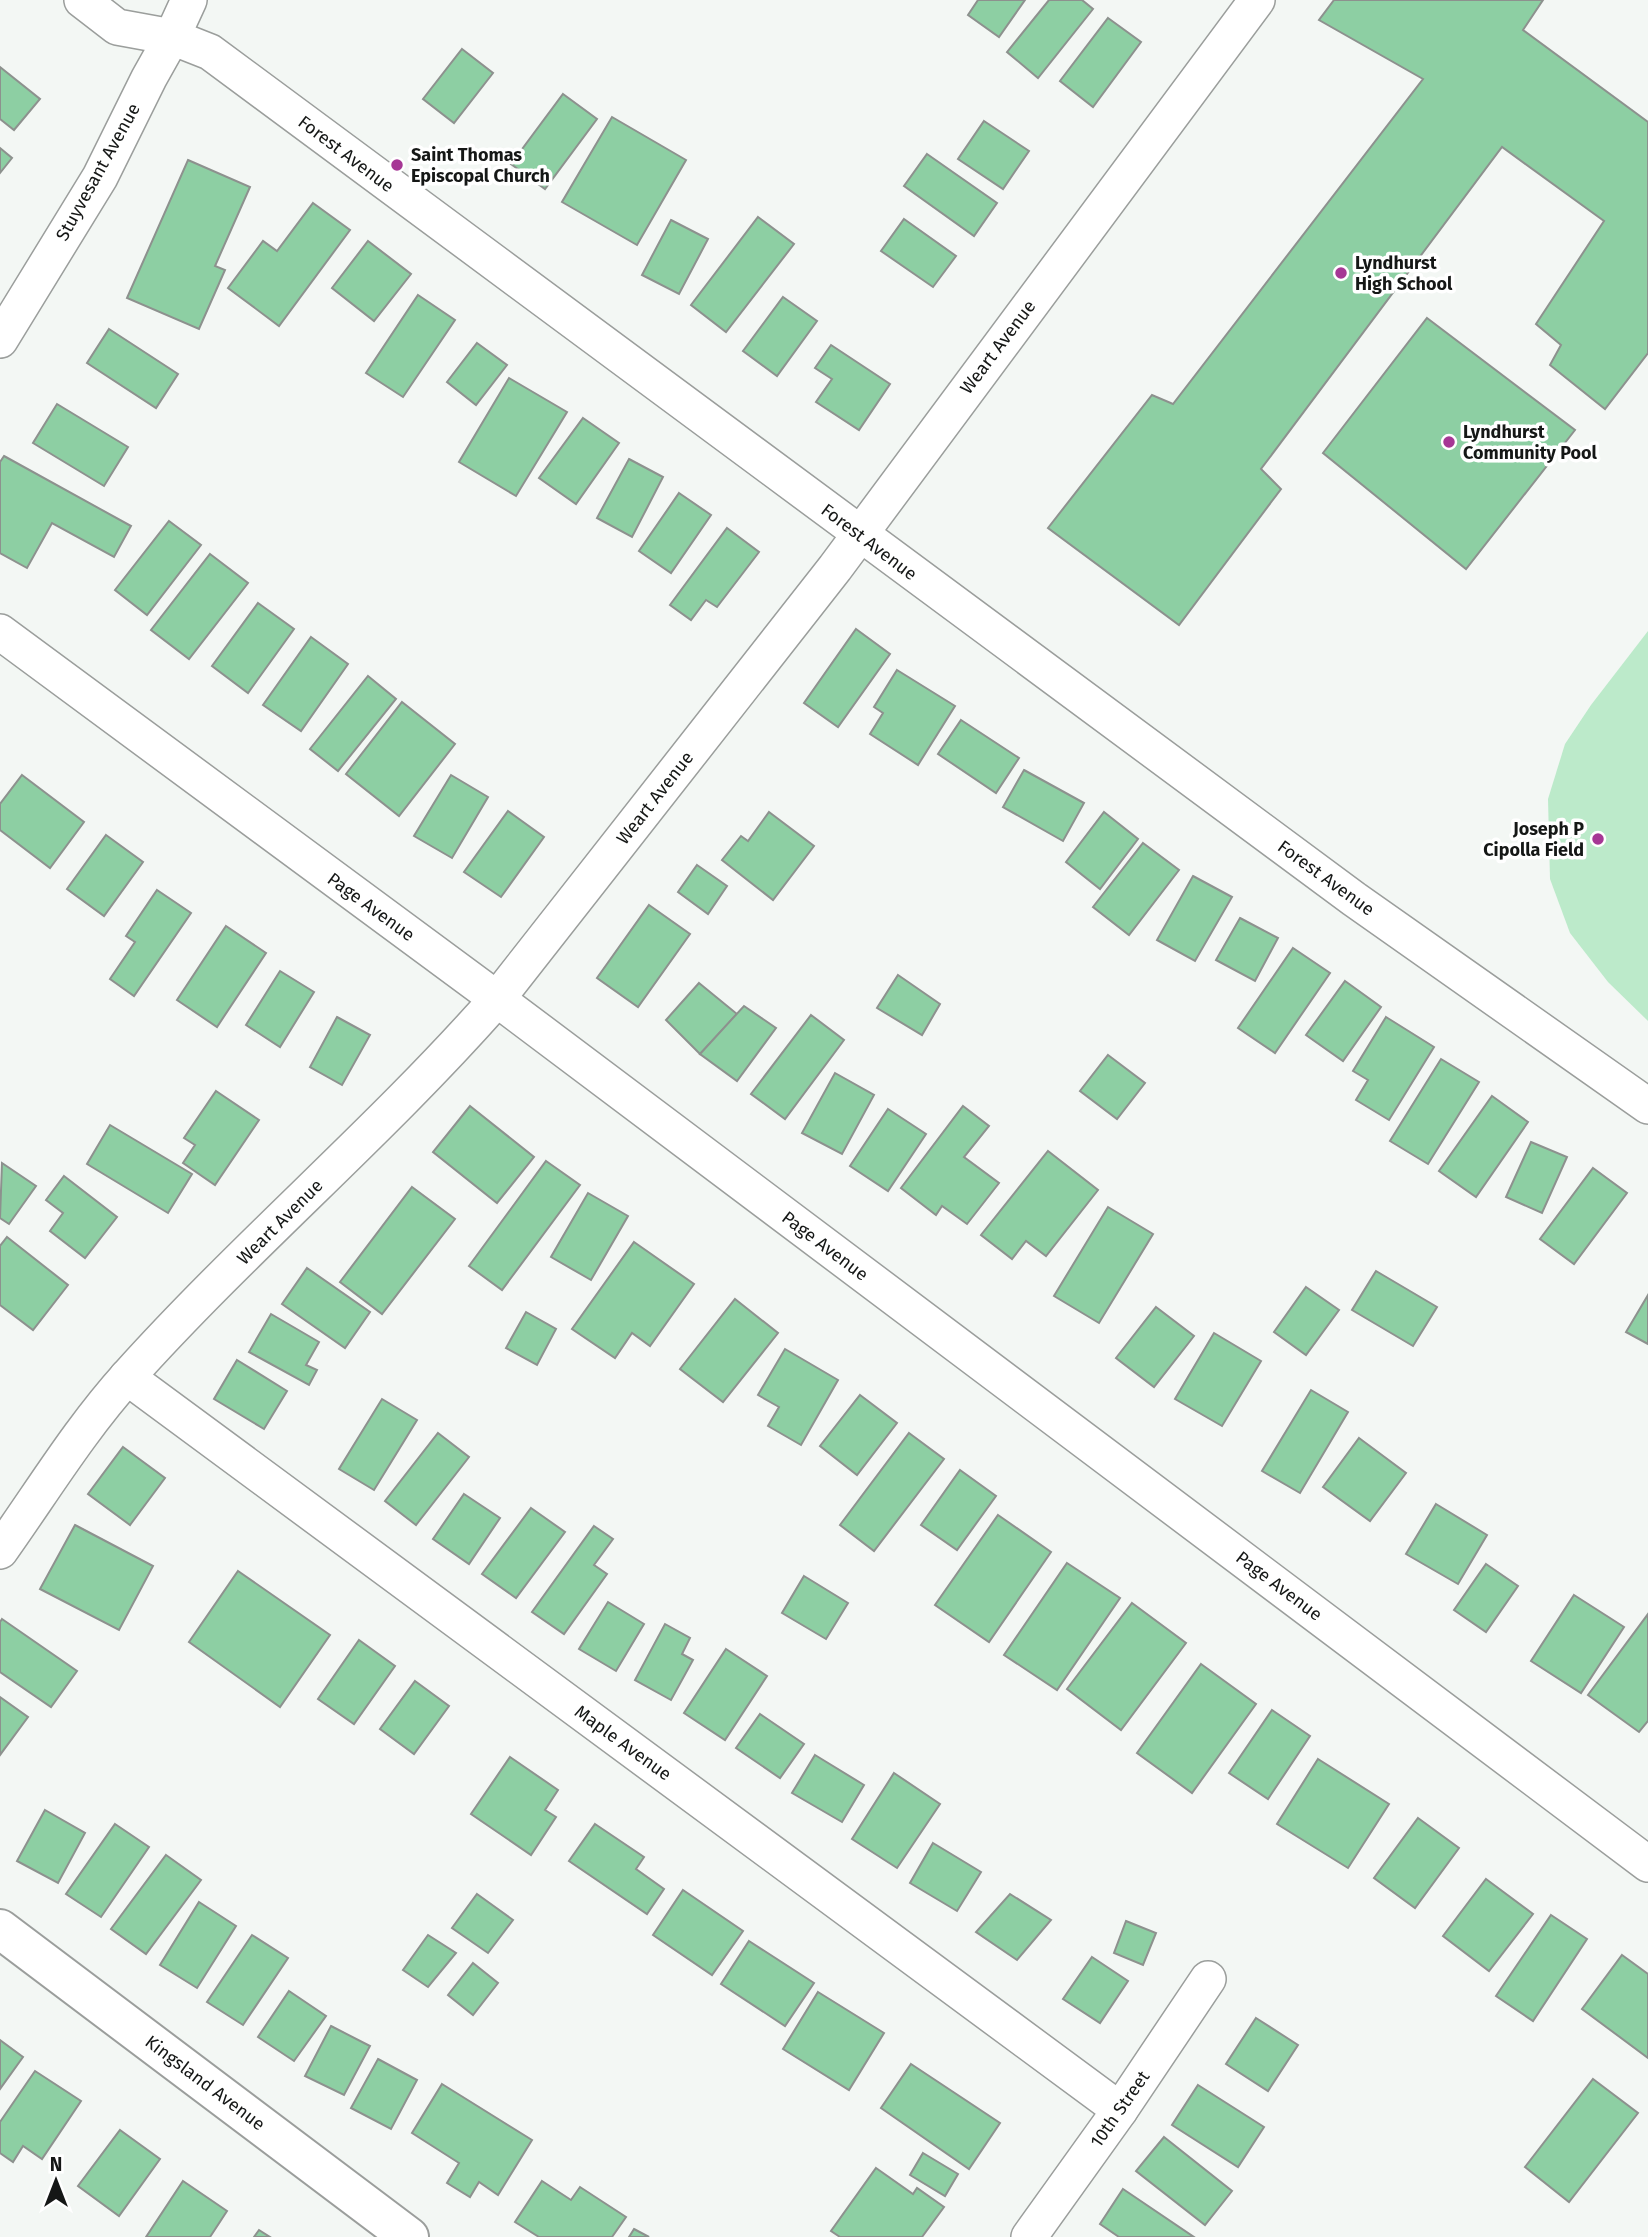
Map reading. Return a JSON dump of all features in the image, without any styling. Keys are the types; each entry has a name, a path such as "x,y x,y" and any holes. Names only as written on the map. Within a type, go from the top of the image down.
{"main road":[{"name":"Kingsland Avenue","path":"0,1928 409,2237"}],"street":[{"name":"Forest Avenue","path":"82,0 117,27 172,37 210,52 1354,899 1648,1106"},
{"name":"Stuyvesant Avenue","path":"0,340 100,177 189,0"},
{"name":"Weart Avenue","path":"0,1551 76,1440 127,1377 447,1056 497,999 818,590 1239,6"},
{"name":"Page Avenue","path":"0,632 497,999 1648,1864"},
{"name":"Maple Avenue","path":"127,1377 1120,2110"},
{"name":"10th Street","path":"1029,2237 1120,2110 1208,1979"}],"green space":[{"name":"Joseph P Cipolla Field","path":"1648,631 1648,1021 1608,982 1570,933 1550,879 1548,799 1565,744 1591,705"}],"building":[{"path":"978,0 1025,0 999,37 968,15"},
{"path":"1049,0 1082,0 1093,9 1038,78 1007,52"},
{"name":"Lyndhurst High School","path":"1334,0 1543,0 1523,30 1648,122 1648,353 1605,409 1550,365 1561,345 1536,324 1604,221 1502,147 1261,469 1281,489 1179,625 1048,528 1152,395 1173,404 1423,79 1319,20"},
{"path":"1108,18 1141,42 1093,107 1060,81"},
{"path":"462,49 493,73 454,123 423,99"},
{"path":"0,67 40,99 14,130 0,119"},
{"path":"563,94 597,119 545,189 511,164"},
{"path":"612,117 686,160 637,245 562,202"},
{"path":"984,121 1029,151 1003,189 958,159"},
{"path":"0,148 12,158 0,173"},
{"path":"927,154 997,203 974,236 904,186"},
{"path":"188,160 250,187 215,266 225,270 199,329 127,298"},
{"path":"313,203 350,230 279,326 228,288 263,241 277,251"},
{"path":"758,217 794,244 726,332 691,305"},
{"path":"904,219 956,256 933,287 881,251"},
{"path":"671,220 708,239 679,294 642,275"},
{"path":"368,241 411,274 374,321 332,288"},
{"path":"418,295 455,320 403,397 366,373"},
{"path":"783,297 817,321 777,376 743,351"},
{"name":"Lyndhurst Community Pool","path":"1427,318 1575,430 1466,569 1323,453"},
{"path":"109,329 178,374 156,408 87,363"},
{"path":"477,343 507,365 476,405 447,382"},
{"path":"831,345 890,384 859,430 816,402 832,379 815,368"},
{"path":"509,378 567,412 516,496 459,462"},
{"path":"57,404 128,447 104,486 33,443"},
{"path":"583,418 619,443 576,504 539,478"},
{"path":"4,456 131,526 114,557 52,523 27,568 0,553 0,462"},
{"path":"629,459 663,477 632,537 597,518"},
{"path":"679,493 711,515 671,573 639,551"},
{"path":"169,521 201,545 147,615 115,590"},
{"path":"727,528 759,552 717,607 706,600 691,620 670,605"},
{"path":"210,554 248,583 189,659 151,630"},
{"path":"258,603 294,629 248,693 212,666"},
{"path":"856,629 890,654 838,727 804,703"},
{"path":"311,637 348,664 301,731 263,705"},
{"path":"897,670 955,706 918,765 870,734 883,713 874,707"},
{"path":"368,676 396,699 338,771 310,749"},
{"path":"402,702 455,744 399,816 346,774"},
{"path":"961,720 1019,758 996,793 938,754"},
{"path":"1024,770 1084,803 1063,841 1003,807"},
{"path":"22,775 84,822 50,868 0,830 0,804"},
{"path":"451,775 488,797 452,858 414,836"},
{"path":"508,811 544,837 501,897 464,872"},
{"path":"769,812 814,846 773,900 722,860 741,836 748,841"},
{"path":"1104,812 1138,839 1100,889 1066,862"},
{"path":"106,835 143,862 104,916 67,889"},
{"path":"1143,843 1179,870 1129,935 1093,907"},
{"path":"697,865 727,886 708,914 678,892"},
{"path":"1193,876 1232,897 1195,961 1157,940"},
{"path":"157,890 191,913 134,996 110,979 135,942 126,936"},
{"path":"649,905 690,934 638,1007 597,978"},
{"path":"1240,918 1278,938 1255,981 1216,960"},
{"path":"226,926 266,953 217,1027 177,1000"},
{"path":"1293,948 1330,973 1275,1053 1238,1028"},
{"path":"280,971 314,992 280,1047 246,1025"},
{"path":"898,975 940,1004 922,1035 877,1008"},
{"path":"1345,981 1381,1007 1343,1061 1306,1035"},
{"path":"699,983 737,1014 700,1054 666,1020"},
{"path":"744,1006 776,1028 737,1081 700,1054"},
{"path":"811,1015 844,1040 785,1119 751,1094"},
{"path":"337,1017 370,1035 342,1085 310,1067"},
{"path":"1386,1017 1434,1047 1389,1120 1356,1100 1368,1080 1353,1071"},
{"path":"1108,1055 1145,1083 1117,1119 1080,1091"},
{"path":"1441,1059 1479,1082 1428,1164 1390,1141"},
{"path":"835,1073 874,1095 842,1154 802,1133"},
{"path":"216,1091 259,1120 215,1185 183,1163 195,1145 184,1138"},
{"path":"1492,1096 1528,1122 1476,1197 1439,1171"},
{"path":"470,1106 534,1157 497,1203 433,1152"},
{"path":"963,1106 989,1126 964,1157 999,1183 967,1224 942,1206 936,1215 901,1188"},
{"path":"888,1109 926,1134 888,1191 850,1166"},
{"path":"110,1125 192,1174 168,1213 87,1164"},
{"path":"1531,1142 1567,1157 1542,1213 1506,1197"},
{"path":"1048,1151 1098,1190 1046,1256 1026,1241 1012,1259 981,1235"},
{"path":"546,1161 580,1185 502,1290 469,1266"},
{"path":"2,1163 36,1186 9,1224 0,1218"},
{"path":"1593,1168 1627,1193 1574,1264 1540,1239"},
{"path":"64,1176 117,1217 85,1258 50,1231 63,1213 46,1200"},
{"path":"412,1187 455,1219 382,1314 340,1282"},
{"path":"588,1193 628,1216 591,1280 551,1257"},
{"path":"1108,1207 1153,1234 1099,1323 1054,1296"},
{"path":"7,1237 68,1285 33,1330 0,1305 0,1246"},
{"path":"634,1242 694,1284 650,1346 632,1333 615,1358 572,1329"},
{"path":"307,1268 370,1312 345,1348 282,1304"},
{"path":"1376,1271 1437,1307 1413,1346 1352,1310"},
{"path":"1306,1287 1339,1310 1306,1355 1274,1332"},
{"path":"1648,1295 1648,1344 1626,1332"},
{"path":"735,1299 778,1333 723,1402 680,1369"},
{"path":"1156,1307 1194,1336 1154,1387 1116,1358"},
{"path":"526,1312 556,1329 537,1365 506,1348"},
{"path":"271,1314 319,1342 306,1365 317,1370 309,1385 249,1352"},
{"path":"1214,1333 1261,1361 1222,1426 1175,1399"},
{"path":"785,1349 838,1380 801,1445 768,1426 779,1407 758,1395"},
{"path":"237,1360 287,1391 264,1429 214,1399"},
{"path":"1311,1390 1348,1412 1300,1493 1262,1471"},
{"path":"860,1395 897,1423 857,1475 820,1446"},
{"path":"382,1399 417,1420 374,1490 339,1469"},
{"path":"438,1433 469,1457 416,1525 385,1501"},
{"path":"909,1433 944,1459 874,1551 840,1525"},
{"path":"1359,1438 1406,1473 1370,1521 1323,1487"},
{"path":"123,1447 165,1478 130,1525 88,1494"},
{"path":"960,1470 996,1496 957,1550 921,1525"},
{"path":"464,1494 500,1518 469,1564 433,1539"},
{"path":"1436,1504 1487,1535 1458,1584 1406,1554"},
{"path":"531,1508 565,1532 516,1598 482,1574"},
{"path":"998,1515 1051,1552 989,1642 935,1605"},
{"path":"75,1525 153,1566 119,1630 40,1589"},
{"path":"594,1526 613,1539 594,1565 607,1574 564,1634 532,1612"},
{"path":"1067,1563 1120,1598 1057,1690 1004,1655"},
{"path":"1486,1564 1518,1586 1486,1632 1454,1610"},
{"path":"238,1571 330,1635 280,1707 189,1642"},
{"path":"804,1576 848,1603 826,1639 782,1613"},
{"path":"1574,1595 1624,1627 1581,1693 1531,1661"},
{"path":"608,1602 644,1624 616,1671 579,1649"},
{"path":"1132,1603 1186,1643 1121,1730 1067,1689"},
{"path":"1648,1614 1648,1721 1639,1732 1588,1695"},
{"path":"2,1619 77,1671 51,1707 0,1672"},
{"path":"665,1624 690,1638 682,1654 693,1660 671,1700 635,1680"},
{"path":"359,1640 395,1666 354,1724 318,1699"},
{"path":"726,1649 767,1676 725,1740 684,1713"},
{"path":"1201,1664 1256,1704 1192,1793 1137,1753"},
{"path":"415,1681 449,1706 414,1754 380,1729"},
{"path":"0,1697 28,1717 0,1755"},
{"path":"1272,1710 1310,1736 1268,1799 1229,1773"},
{"path":"760,1714 804,1744 780,1778 736,1748"},
{"path":"815,1755 864,1785 842,1822 792,1793"},
{"path":"510,1757 558,1790 545,1810 556,1817 531,1855 471,1814"},
{"path":"1318,1759 1389,1804 1348,1868 1277,1824"},
{"path":"894,1773 940,1804 897,1868 852,1839"},
{"path":"45,1810 85,1833 58,1883 17,1861"},
{"path":"1418,1818 1459,1848 1415,1908 1374,1878"},
{"path":"115,1824 149,1847 101,1917 66,1894"},
{"path":"595,1824 644,1857 636,1869 664,1889 647,1914 569,1861"},
{"path":"933,1843 981,1872 957,1911 910,1883"},
{"path":"166,1855 201,1880 146,1954 111,1929"},
{"path":"1486,1879 1533,1914 1489,1971 1443,1936"},
{"path":"683,1890 743,1931 712,1975 653,1935"},
{"path":"477,1894 513,1920 488,1953 452,1928"},
{"path":"1010,1894 1051,1920 1017,1960 976,1932"},
{"path":"199,1902 236,1926 197,1988 160,1965"},
{"path":"1551,1915 1587,1939 1533,2021 1496,1996"},
{"path":"1126,1921 1156,1933 1143,1965 1114,1953"},
{"path":"252,1935 288,1958 243,2025 207,2002"},
{"path":"428,1935 456,1953 428,1987 403,1970"},
{"path":"749,1941 814,1983 785,2026 721,1984"},
{"path":"1622,1955 1648,1974 1648,2058 1582,2009"},
{"path":"1092,1957 1128,1981 1100,2023 1063,1999"},
{"path":"473,1963 498,1983 473,2015 448,1995"},
{"path":"289,1991 326,2016 294,2061 258,2037"},
{"path":"818,1992 884,2033 849,2090 783,2049"},
{"path":"1256,2018 1298,2045 1268,2091 1226,2064"},
{"path":"331,2026 370,2046 344,2095 305,2076"},
{"path":"0,2040 23,2057 0,2089"},
{"path":"378,2059 417,2080 391,2129 351,2108"},
{"path":"911,2064 1000,2123 969,2169 881,2108"},
{"path":"35,2071 81,2101 42,2159 23,2146 13,2162 0,2153 0,2122"},
{"path":"1593,2079 1638,2113 1569,2202 1525,2167"},
{"path":"442,2084 532,2140 498,2195 479,2182 470,2197 447,2183 459,2163 412,2133"},
{"path":"1198,2085 1264,2127 1238,2167 1172,2125"},
{"path":"120,2130 160,2159 119,2216 78,2186"},
{"path":"1164,2137 1232,2191 1205,2225 1136,2171"},
{"path":"923,2153 958,2174 945,2196 910,2175"},
{"path":"876,2168 913,2194 917,2188 944,2207 922,2237 840,2237 831,2231"},
{"path":"183,2181 227,2211 210,2237 146,2237"},
{"path":"542,2181 571,2200 580,2187 626,2217 612,2237 539,2237 515,2222"},
{"path":"1123,2189 1194,2237 1119,2237 1100,2224"},
{"path":"634,2229 649,2237 629,2237"},
{"path":"259,2230 270,2237 254,2237"}],"place":[{"name":"Saint Thomas Episcopal Church","path":"397,165"},
{"name":"Lyndhurst High School","path":"1341,273"},
{"name":"Lyndhurst Community Pool","path":"1449,442"},
{"name":"Joseph P Cipolla Field","path":"1598,839"}]}
